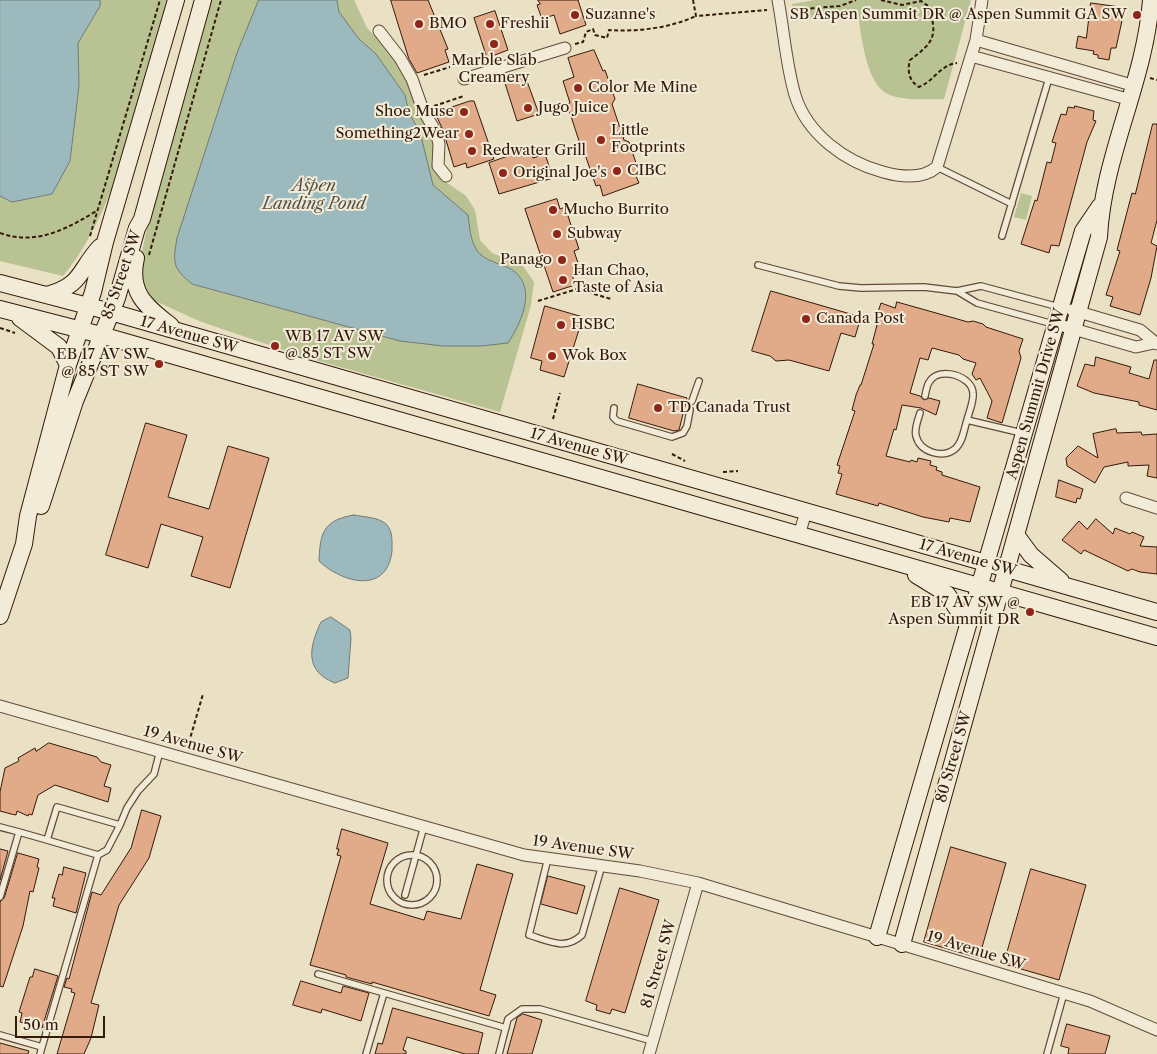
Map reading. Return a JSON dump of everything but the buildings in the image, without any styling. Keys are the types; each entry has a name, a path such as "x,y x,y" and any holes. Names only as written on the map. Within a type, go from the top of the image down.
{"main road":[{"name":"85 Street SW","path":"24,544 28,516 68,366 88,306 97,240 176,0"},
{"name":"85 Street SW","path":"0,616 24,544 37,519 75,401 111,312 137,228 142,219 203,0"},
{"name":"Aspen Summit Drive SW","path":"1007,570 1099,237 1101,204 1138,88 1151,0"},
{"name":"Aspen Summit Drive SW","path":"979,587 1083,231 1101,204"},
{"path":"142,219 133,270 135,284 141,299 149,309 180,332"},
{"path":"47,295 66,290 75,282 97,240"},
{"name":"17 Avenue SW","path":"0,283 111,312 1157,612"},
{"path":"6,310 59,347 68,366"},
{"name":"17 Avenue SW","path":"6,310 101,335 1157,638"},
{"path":"334,402 340,379"},
{"path":"509,452 515,429"},
{"path":"1017,536 1043,567 1069,587"},
{"path":"901,566 947,594 968,625"},
{"name":"80 Street SW","path":"902,944 1007,570"},
{"name":"80 Street SW","path":"877,937 979,587"},
{"path":"917,800 941,805"}],"street":[{"path":"778,0 795,96 812,128 833,149 863,167 900,177 929,174 937,167 976,40 982,0"},
{"path":"379,31 400,58 412,79 422,110 436,132 439,144 438,166 446,176"},
{"path":"976,40 1138,88"},
{"path":"464,79 571,46"},
{"path":"971,56 1049,78 1138,88"},
{"path":"1049,78 1053,63"},
{"path":"1061,307 1140,330 1156,340"},
{"path":"1056,324 1136,347 1156,340"},
{"path":"1126,498 1157,508"},
{"path":"799,535 806,512"},
{"name":"19 Avenue SW","path":"0,706 524,855 602,866 698,883 1090,1001 1157,1030"},
{"name":"81 Street SW","path":"649,1054 698,883"}],"lane":[{"path":"1002,236 1049,78"},
{"path":"937,167 1012,204"},
{"path":"758,265 839,286 861,288 924,287 957,290 981,286 1061,307"},
{"path":"957,290 976,303 1056,324"},
{"path":"920,413 916,435 921,445 932,453 946,453 956,448 961,439 974,393 970,384 962,378 946,373 936,376 929,381 925,396"},
{"path":"692,401 699,381"},
{"path":"614,408 613,417 617,421 672,437 683,434 687,426 690,410"},
{"path":"967,420 1024,434"},
{"path":"40,1054 98,855 107,850 127,808 138,791 154,774 160,752"},
{"path":"47,840 57,807 120,825"},
{"path":"405,895 424,826"},
{"path":"0,827 98,855"},
{"path":"0,897 19,832"},
{"path":"416,856 424,858 434,870 436,886 433,893 422,903 406,905 392,895 387,880 393,864 400,859 416,856"},
{"path":"548,858 529,935 563,946 575,942 582,935 602,866"},
{"path":"318,974 506,1028"},
{"path":"366,1054 384,993"},
{"path":"1047,1054 1064,993"},
{"path":"499,1054 508,1018 522,1009 540,1009 652,1042"},
{"path":"0,1035 42,1047"}],"path":[{"path":"97,240 98,210 160,0"},
{"path":"149,256 221,0"},
{"path":"693,0 696,16"},
{"path":"791,10 840,6 856,0"},
{"path":"881,0 902,5 921,1 928,6 931,13 933,32 931,41 927,48 910,60 909,76 913,83 919,87 925,84 942,68 949,64 957,63"},
{"path":"571,46 583,42 586,32 593,29 595,35 607,38 609,30 627,32 685,21 696,16 772,11"},
{"path":"412,79 450,67"},
{"path":"1138,88 1157,80"},
{"path":"422,110 464,96"},
{"path":"0,233 27,239 57,233 98,210"},
{"path":"538,301 577,289 611,298"},
{"path":"553,420 560,393"},
{"path":"184,758 203,694"}],"green space":[{"path":"0,0 167,0 139,107 114,182 100,217 83,249 63,276 0,261"},
{"name":"Aspen Landing Pond","path":"212,0 354,0 367,28 396,58 432,131 435,149 434,166 443,180 466,196 475,210 480,240 492,253 523,266 534,282 531,305 500,412 301,356 199,321 151,299 140,279 140,263 150,212"},
{"path":"815,0 971,0 944,99 903,98 890,95 882,90 870,71 857,11 795,21 792,4"},
{"path":"1021,193 1032,196 1026,220 1014,217"}],"water":[{"path":"0,0 100,0 100,6 78,43 79,86 70,161 52,194 12,202 0,196"},
{"name":"Aspen Landing Pond","path":"259,0 337,0 339,12 359,39 376,54 405,95 409,113 420,132 433,185 468,215 470,231 477,251 489,260 511,269 522,279 526,298 524,308 517,327 508,343 481,346 443,346 400,341 192,284 177,269 175,253 177,238 237,53"},
{"path":"354,515 384,522 392,537 392,551 388,565 382,574 373,579 362,581 339,575 319,561 321,542 326,529 336,520"},
{"path":"331,617 350,630 351,638 348,678 335,683 318,672 312,657 314,640 321,622"}],"place":[{"name":"Suzanne's","path":"575,15"},
{"name":"SB Aspen Summit DR @ Aspen Summit GA SW","path":"1137,15"},
{"name":"BMO","path":"419,24"},
{"name":"Freshii","path":"490,24"},
{"name":"Marble Slab Creamery","path":"494,44"},
{"name":"Color Me Mine","path":"578,88"},
{"name":"Jugo Juice","path":"528,108"},
{"name":"Shoe Muse","path":"464,112"},
{"name":"Something2Wear","path":"469,134"},
{"name":"Little Footprints","path":"601,140"},
{"name":"Redwater Grill","path":"472,151"},
{"name":"CIBC","path":"617,171"},
{"name":"Original Joe's","path":"503,173"},
{"name":"Mucho Burrito","path":"553,210"},
{"name":"Subway","path":"557,234"},
{"name":"Panago","path":"562,260"},
{"name":"Han Chao, Taste of Asia","path":"563,280"},
{"name":"Canada Post","path":"806,319"},
{"name":"HSBC","path":"561,325"},
{"name":"WB 17 AV SW @ 85 ST SW","path":"275,346"},
{"name":"Wok Box","path":"552,356"},
{"name":"EB 17 AV SW @ 85 ST SW","path":"159,364"},
{"name":"TD Canada Trust","path":"658,408"},
{"name":"EB 17 AV SW @ Aspen Summit DR","path":"1030,612"}]}
